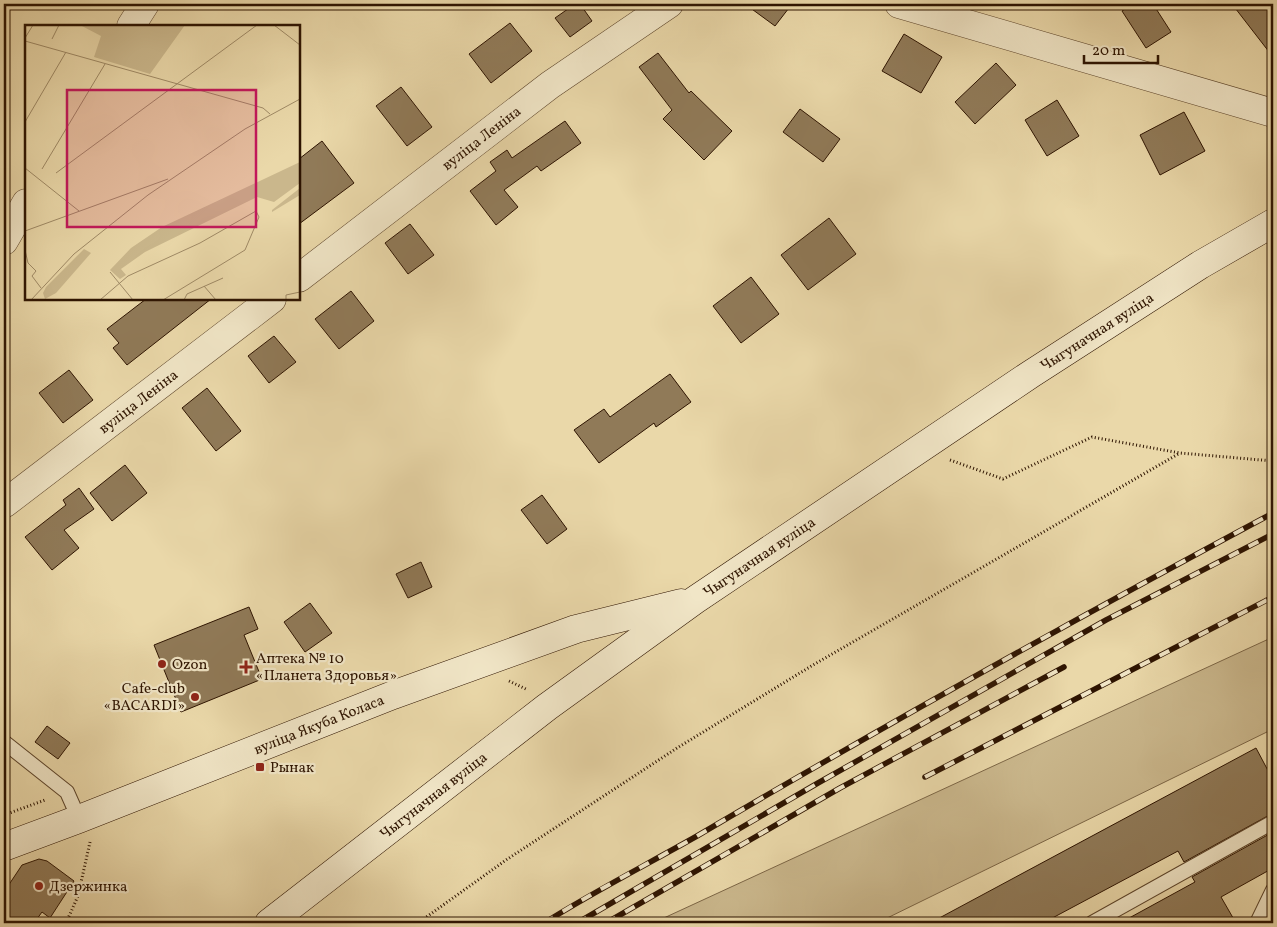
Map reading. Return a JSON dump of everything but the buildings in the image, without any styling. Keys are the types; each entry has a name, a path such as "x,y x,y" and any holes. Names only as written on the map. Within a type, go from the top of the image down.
{"street":[{"path":"132,25 145,4"},
{"name":"вуліца Леніна","path":"300,277 550,85 670,4"},
{"path":"899,4 1273,113"},
{"path":"4,241 25,205"},
{"name":"Чыгуначная вуліца","path":"269,923 600,668 695,600 1031,374 1200,265 1273,223"},
{"name":"вуліца Леніна","path":"4,504 271,300"},
{"name":"вуліца Якуба Коласа","path":"4,847 86,826 393,696 576,629 695,600"},
{"path":"576,629 600,668"}],"lane":[{"path":"4,742 67,792 86,826"},
{"path":"1092,923 1273,822"},
{"path":"1257,923 1273,890"}],"path":[{"path":"943,458 1003,479 1092,437 1180,452 1273,461"},
{"path":"418,923 506,860 677,748 822,660 1180,452"},
{"path":"4,815 67,792"},
{"path":"66,923 78,896 86,826"}],"shaded area":[{"path":"1273,637 1273,729 877,923 653,923"}],"railway":[{"path":"544,923 581,900 984,672 1273,513"},
{"path":"577,923 818,783 1106,620 1273,534"},
{"path":"925,777 1273,597"},
{"path":"606,923 840,788 1064,667"}],"place":[{"name":"Ozon","path":"162,664"},
{"name":"Аптека № 10 «Планета Здоровья»","path":"246,667"},
{"name":"Cafe-club «BACARDI»","path":"195,697"},
{"name":"Рынак","path":"260,767"},
{"name":"Дзержинка","path":"39,886"}]}
